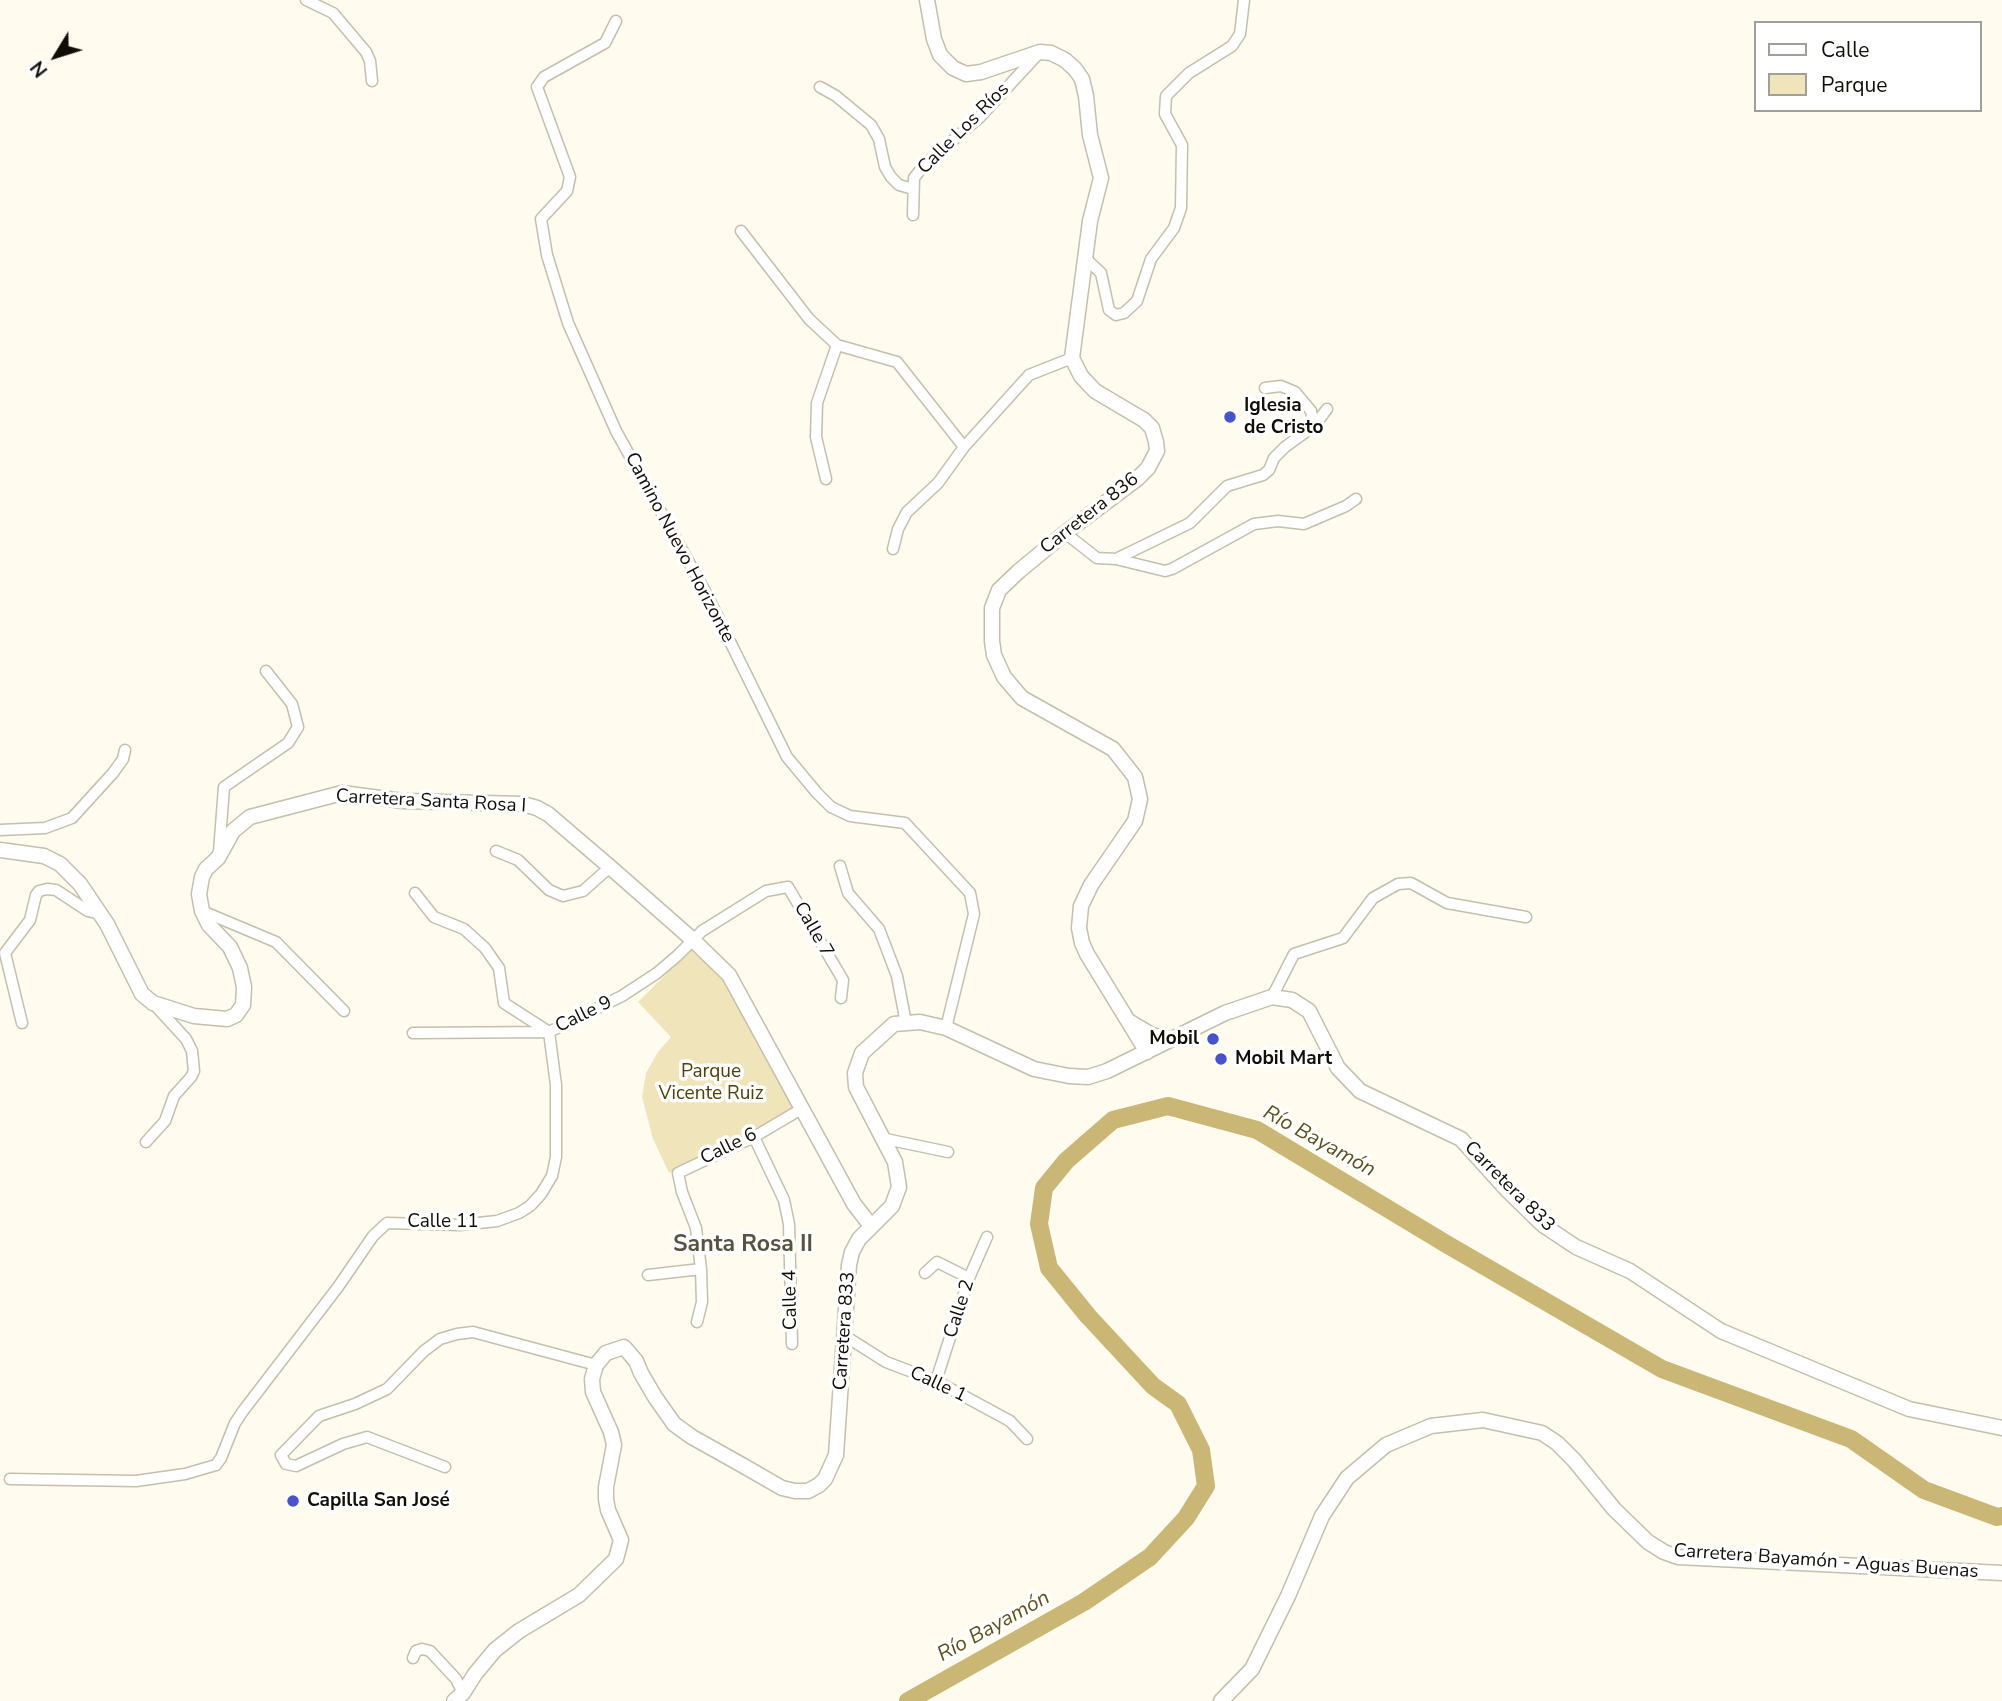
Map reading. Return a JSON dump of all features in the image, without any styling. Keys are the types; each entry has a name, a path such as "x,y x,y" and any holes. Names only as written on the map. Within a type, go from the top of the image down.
{"street":[{"path":"306,0 332,13 366,52 372,81"},
{"path":"330,0 332,13"},
{"path":"893,549 898,529 907,512 938,483 964,447 1029,374 1072,358 1090,221 1101,178 1090,135 1082,79 1075,69 1051,53 1040,52 981,72 966,74 953,68 940,55 933,39 927,0"},
{"path":"1085,258 1101,273 1109,310 1116,315 1124,313 1137,300 1151,259 1174,228 1181,208 1182,145 1165,114 1166,96 1189,74 1232,46 1240,34 1244,0"},
{"name":"Camino Nuevo Horizonte","path":"616,21 606,43 544,77 537,87 570,177 567,191 541,219 547,255 568,323 616,430 706,593 787,757 831,807 850,816 905,823 971,892 974,914 946,1028"},
{"name":"Calle Los Ríos","path":"913,215 914,178 924,164 979,118 1040,52"},
{"path":"820,87 871,125 879,139 885,167 891,177 899,185 913,189"},
{"path":"741,231 809,319 837,345 897,362 964,447"},
{"path":"825,479 816,437 817,403 837,345"},
{"name":"Carretera 836","path":"1072,358 1081,376 1095,391 1144,420 1152,428 1157,451 1148,468 1137,480 1065,533 999,590 992,608 992,641 994,655 1004,677 1022,698 1113,750 1135,777 1140,799 1135,821 1091,885 1081,906 1079,928 1087,954 1147,1052"},
{"path":"1265,388 1281,386 1295,391 1311,411 1314,426"},
{"path":"1115,559 1190,523 1227,486 1263,475 1269,470 1274,458 1314,426 1326,409"},
{"path":"1065,533 1097,558 1115,559 1165,571 1254,524 1278,521 1304,524 1356,499"},
{"path":"218,858 225,787 288,743 298,727 292,704 266,671"},
{"path":"0,830 45,828 72,818 113,773 123,759 125,750"},
{"name":"Carretera Santa Rosa I","path":"202,911 199,894 206,869 218,858 233,831 250,817 342,793 403,801 523,804 548,814 693,940 729,975 854,1205 871,1226"},
{"path":"0,850 44,856 60,864 80,884 100,914 142,994 186,1039 192,1051 194,1071 174,1096 164,1121 146,1142"},
{"path":"496,851 518,860 549,890 563,896 583,891 610,867"},
{"path":"840,866 848,893 879,929 897,975 906,1023 920,1022 946,1028 1034,1069 1069,1076 1088,1077 1107,1071 1225,1013 1272,997 1294,954 1343,938 1373,898 1398,884 1411,883 1447,903 1526,917"},
{"name":"Calle 7","path":"693,940 702,931 766,891 788,887 843,981 841,998"},
{"path":"22,1023 5,953 30,920 36,895 47,889 56,890 88,911 100,914"},
{"path":"415,893 434,917 464,929 485,948 499,968 504,1003 549,1032"},
{"path":"153,1003 194,1016 226,1019 236,1015 243,1005 244,987 240,968 230,947 209,925 202,911"},
{"path":"202,911 276,942 344,1011"},
{"name":"Calle 9","path":"413,1033 549,1032 622,996 657,974 693,940"},
{"name":"Carretera 833","path":"1272,997 1292,1000 1309,1011 1338,1068 1360,1091 1461,1139 1507,1191 1543,1225 1576,1247 1630,1271 1721,1331 1909,1409 2002,1428"},
{"name":"Carretera 833","path":"596,1365 606,1353 624,1347 636,1361 655,1397 674,1423 692,1437 782,1488 808,1490 825,1479 836,1455 852,1252 859,1239 892,1206 900,1187 895,1162 856,1087 855,1073 862,1052 894,1024 906,1023"},
{"path":"1121,1065 1130,1045 1130,1024 1170,1041"},
{"name":"Calle 11","path":"10,1479 136,1481 185,1474 216,1465 243,1411 338,1287 373,1236 387,1223 460,1225 497,1221 530,1206 552,1176 556,1157 556,1085 549,1032"},
{"name":"Calle 6","path":"697,1322 702,1302 696,1228 682,1192 678,1173 754,1137 803,1108"},
{"name":"Calle 4","path":"754,1137 784,1200 789,1224 792,1344"},
{"path":"881,1138 948,1152"},
{"name":"Calle 2","path":"936,1381 969,1278 987,1237"},
{"path":"925,1273 937,1262 969,1278"},
{"path":"648,1275 701,1269"},
{"path":"445,1467 367,1437 343,1444 296,1466 286,1464 281,1455 319,1416 355,1404 387,1389 424,1351 440,1339 457,1334 473,1332 596,1365 592,1379 593,1392 614,1445 606,1499 621,1540 616,1559 579,1595 519,1631 495,1650 458,1697"},
{"name":"Calle 1","path":"845,1336 886,1362 936,1381 1010,1421 1027,1439"},
{"name":"Carretera Bayamón - Aguas Buenas","path":"1221,1701 1252,1669 1288,1597 1322,1517 1347,1478 1386,1445 1432,1426 1483,1420 1542,1433 1574,1460 1614,1509 1648,1542 1678,1557 2002,1573"},
{"path":"413,1658 416,1651 430,1651 456,1679 458,1697"}],"green space":[{"name":"Parque Vicente Ruiz","path":"691,950 729,988 793,1109 669,1173 653,1139 642,1097 646,1073 658,1052 671,1037 638,1002"}],"waterway":[{"name":"Río Bayamón","path":"908,1701 1084,1602 1150,1557 1186,1518 1206,1486 1201,1450 1178,1404 1153,1386 1088,1316 1049,1268 1039,1224 1044,1188 1066,1161 1113,1120 1168,1106 1257,1130 1662,1369 1851,1439 1924,1490 1997,1517 2002,1516"}],"place":[{"name":"Iglesia de Cristo","path":"1230,417"},
{"name":"Mobil","path":"1213,1039"},
{"name":"Mobil Mart","path":"1221,1059"},
{"name":"Capilla San José","path":"293,1501"}],"district":[{"name":"Santa Rosa II","path":"743,1245"}]}
